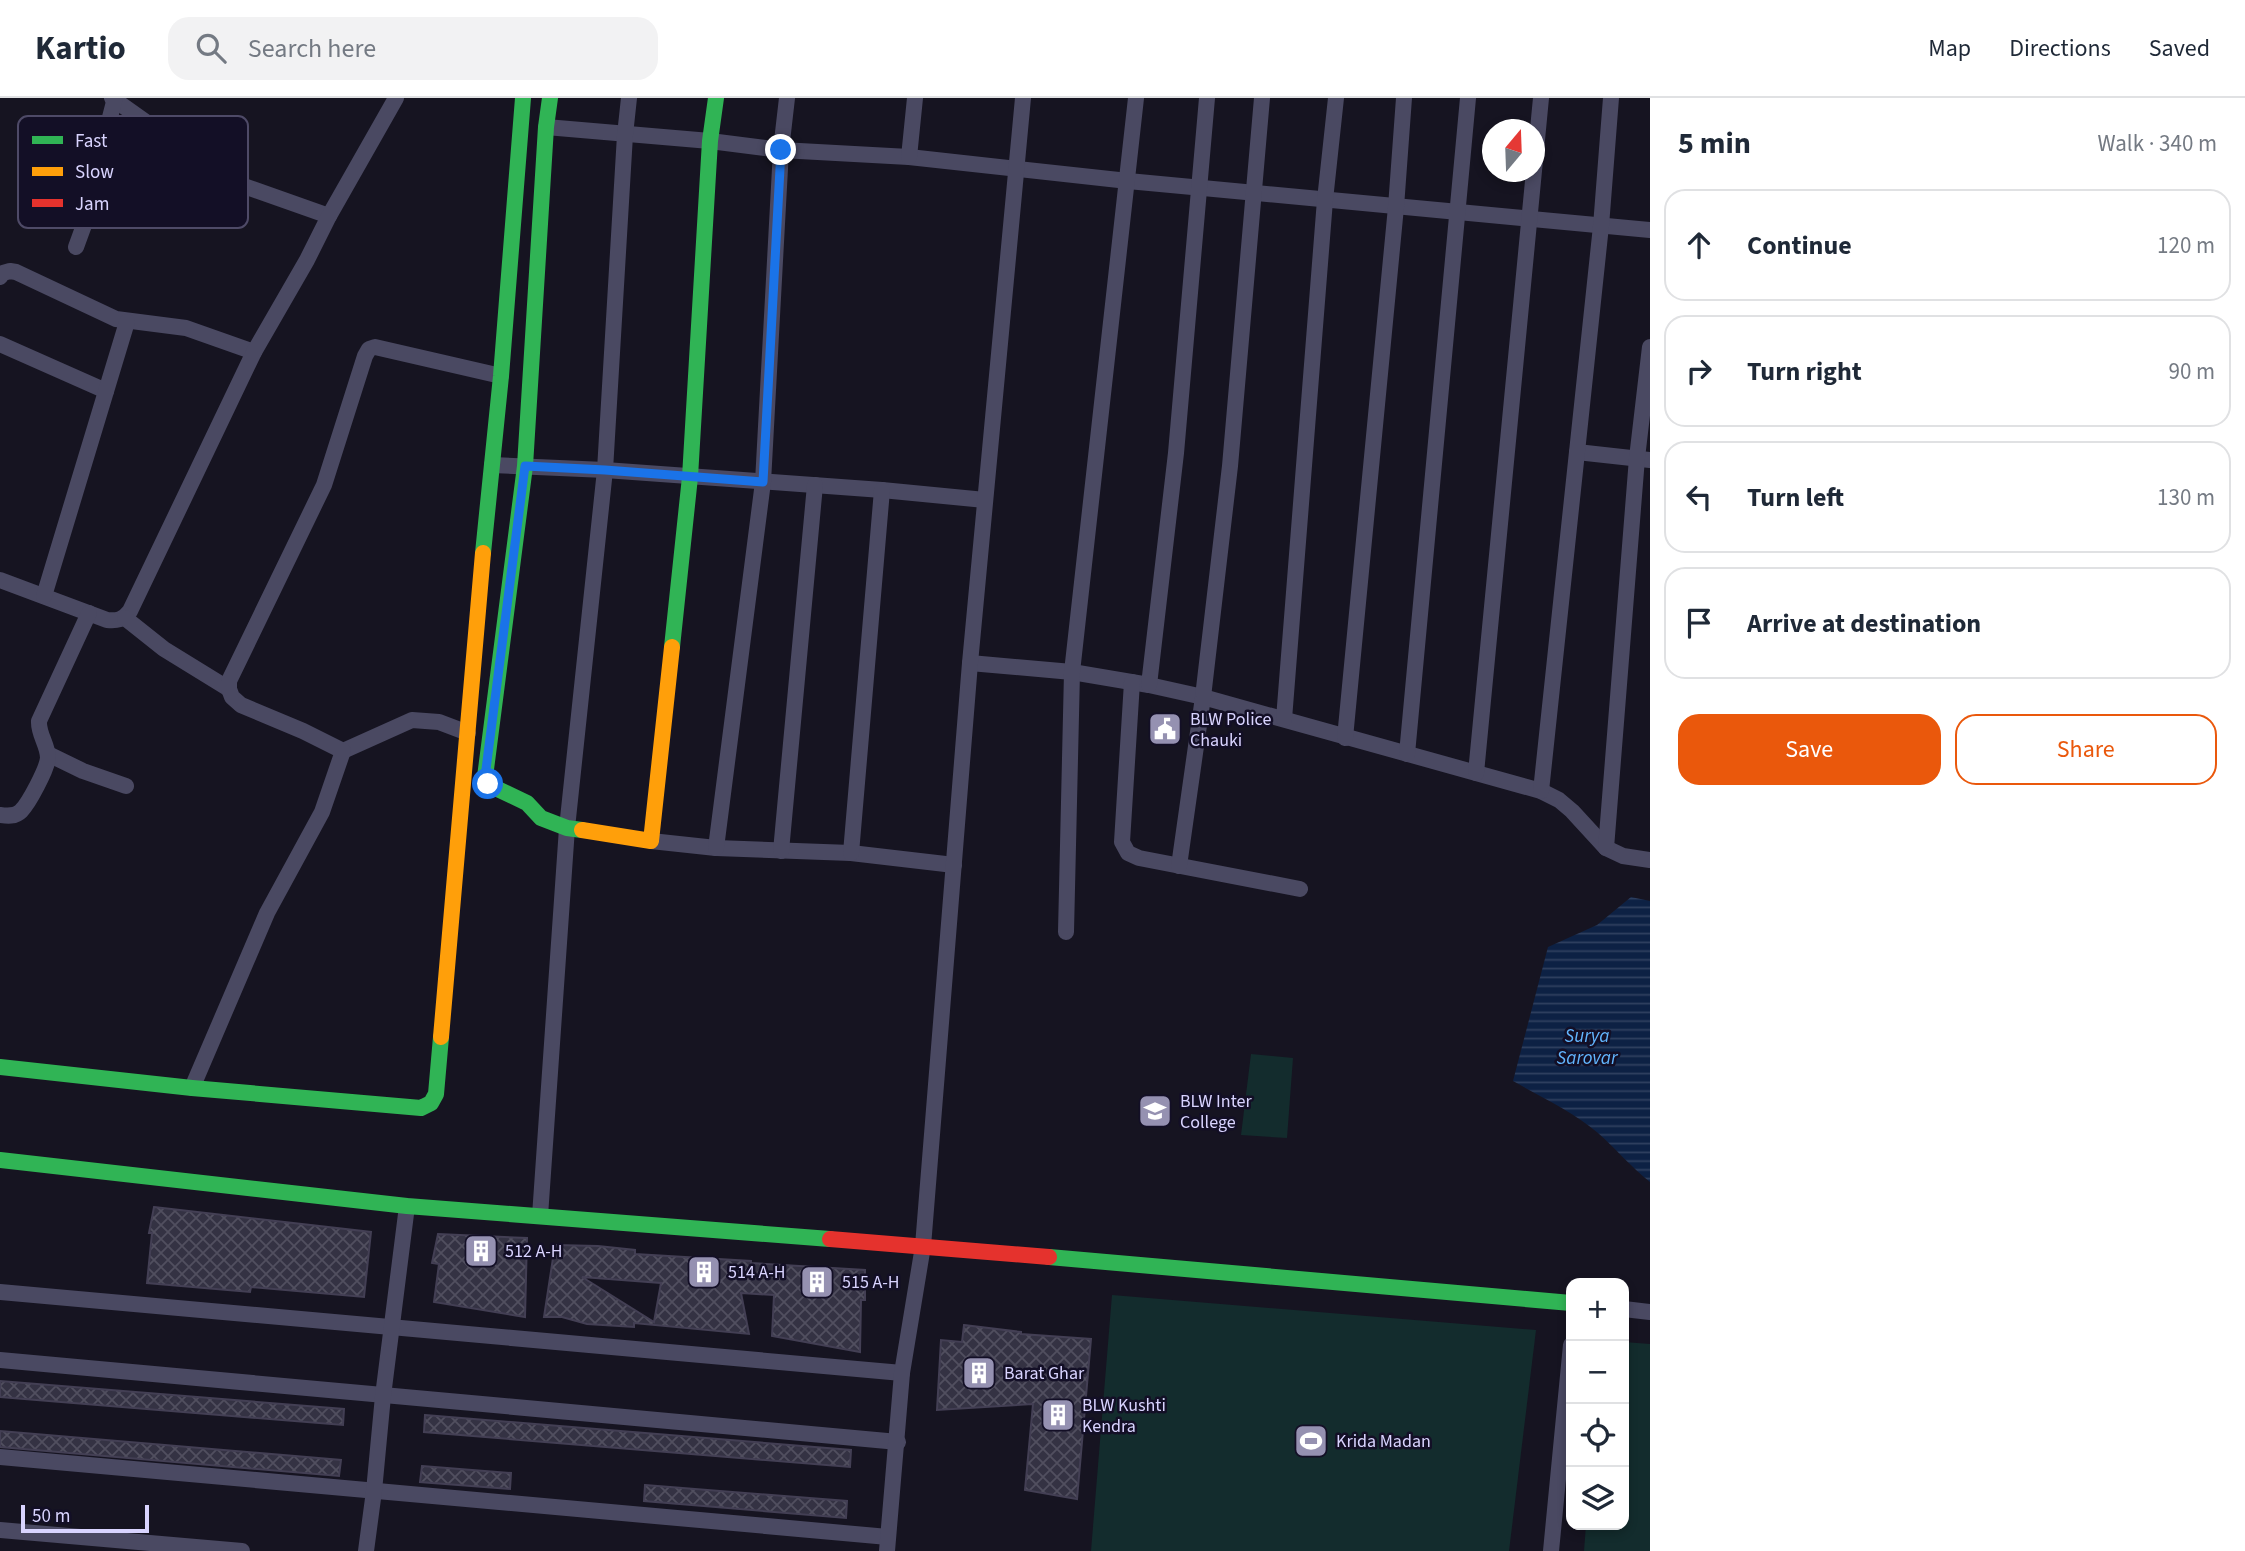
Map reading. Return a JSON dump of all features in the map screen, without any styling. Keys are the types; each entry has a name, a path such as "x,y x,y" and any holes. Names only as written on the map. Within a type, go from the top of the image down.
{"street":[{"path":"0,580 107,620 125,618 254,352 396,98"},
{"path":"0,1067 192,1088 421,1108 431,1103 436,1094 501,376 523,98"},
{"path":"550,98 525,466 485,777 488,784 527,803 541,818 567,828 716,848 851,853 954,865"},
{"path":"540,1216 567,828 605,470 629,98"},
{"path":"651,841 690,477 710,141 716,98"},
{"path":"716,848 763,482 781,150 787,98"},
{"path":"909,157 915,98"},
{"path":"0,1457 374,1491 887,1544 902,1373 923,1246 970,663 1023,98"},
{"path":"1066,932 1072,672 1136,98"},
{"path":"1206,98 1176,453 1140,683 1122,842 1128,853 1139,859 1300,889"},
{"path":"1179,866 1203,697 1230,466 1262,98"},
{"path":"1284,719 1325,200 1336,98"},
{"path":"1345,738 1404,98"},
{"path":"1407,754 1468,98"},
{"path":"1476,773 1541,98"},
{"path":"1541,791 1601,226 1611,98"},
{"path":"114,99 138,116"},
{"path":"546,127 781,150 909,157 1199,188 1650,230"},
{"path":"248,187 329,216"},
{"path":"76,247 83,228"},
{"path":"0,277 3,273 16,272 116,319 186,328 254,352"},
{"path":"44,596 127,322"},
{"path":"0,344 106,391"},
{"path":"343,751 241,705 232,697 229,681 324,485 365,356 369,349 375,346 501,376"},
{"path":"1606,848 1644,459 1650,347"},
{"path":"1577,452 1644,459"},
{"path":"492,466 605,470 985,500"},
{"path":"781,851 814,485"},
{"path":"851,853 882,490"},
{"path":"0,815 14,815 21,811 40,778 48,754 38,729 39,721 89,613"},
{"path":"125,618 164,649 229,689"},
{"path":"970,663 1072,672 1203,697 1541,791 1565,805 1606,848 1623,856 1650,860"},
{"path":"192,1088 267,913 322,812 343,751 412,720 439,722 468,733"},
{"path":"48,754 83,771 126,786"},
{"path":"0,1160 407,1206 923,1246 1566,1303"},
{"path":"366,1551 407,1206"},
{"path":"0,1292 902,1373"},
{"path":"1629,1310 1650,1312"},
{"path":"0,1360 898,1442"},
{"path":"1551,1551 1566,1396"},
{"path":"0,1530 242,1551"}],"green space":[{"path":"1251,1054 1293,1058 1287,1138 1241,1135"},
{"name":"Krida Madan","path":"1112,1295 1536,1330 1509,1551 1091,1551"},
{"path":"1629,1342 1650,1344 1650,1551 1584,1551 1586,1530 1629,1530"}],"water":[{"name":"Surya Sarovar","path":"1631,897 1650,901 1650,1182 1589,1125 1513,1081 1548,947 1597,925"}],"building":[{"path":"154,1207 371,1232 364,1297 251,1287 250,1292 147,1283 152,1233 149,1233"},
{"path":"438,1234 527,1238 525,1317 434,1302 439,1264 432,1263"},
{"path":"555,1245 635,1250 635,1254 865,1270 865,1300 861,1300 860,1352 772,1336 774,1295 741,1293 749,1334 634,1323 634,1327 587,1324 562,1317 544,1317","holes":["582,1277 661,1283 654,1322"]},
{"path":"964,1325 1021,1334 1091,1339 1077,1499 1025,1490 1033,1404 937,1410 941,1340 962,1342"},
{"path":"0,1381 344,1409 343,1425 0,1397"},
{"path":"425,1415 851,1450 850,1467 424,1432"},
{"path":"0,1431 341,1460 339,1476 0,1447"},
{"path":"422,1466 511,1473 510,1489 420,1482"},
{"path":"645,1485 847,1501 846,1518 644,1501"}],"traffic: fast":[{"path":"483,553 501,376 523,98"},
{"path":"550,98 525,466 485,777 487,784 527,803 541,818 567,828 582,830"},
{"path":"672,647 690,477 710,141 716,98"},
{"path":"0,1067 192,1088 421,1108 431,1103 436,1094 441,1037"},
{"path":"0,1160 407,1206 830,1239"},
{"path":"1049,1257 1566,1303"}],"traffic: slow":[{"path":"441,1037 483,553"},
{"path":"582,830 651,841 672,647"}],"traffic: jam":[{"path":"830,1239 1049,1257"}],"place":[{"name":"BLW Police Chauki","path":"1165,729"},
{"name":"BLW Inter College","path":"1155,1111"},
{"name":"512 A-H","path":"481,1251"},
{"name":"514 A-H","path":"704,1272"},
{"name":"515 A-H","path":"817,1282"},
{"name":"Barat Ghar","path":"979,1373"},
{"name":"BLW Kushti Kendra","path":"1058,1415"},
{"name":"Krida Madan","path":"1311,1441"}],"route":[{"path":"488,784 485,777 525,466 763,482 781,150"}]}
